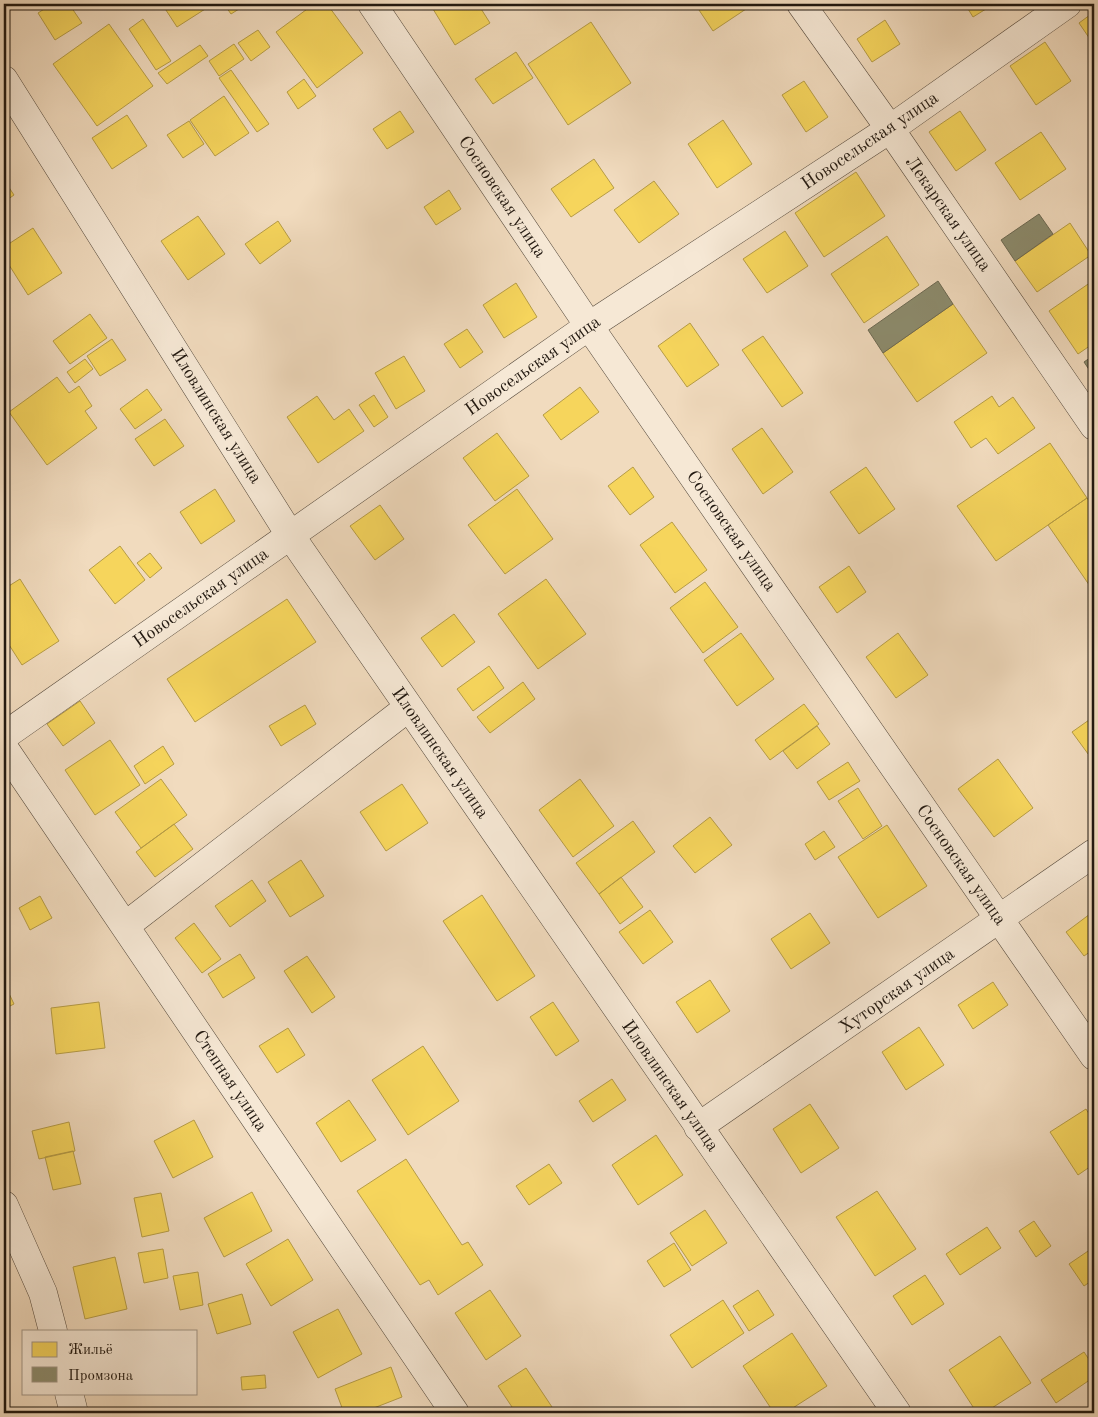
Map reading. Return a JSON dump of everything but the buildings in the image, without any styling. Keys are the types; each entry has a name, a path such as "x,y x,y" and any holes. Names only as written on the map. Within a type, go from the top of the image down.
{"street":[{"name":"Сосновская улица","path":"372,4 590,326 1094,1056"},
{"name":"Лекарская улица","path":"801,4 890,129 1094,426"},
{"name":"Новосельская улица","path":"4,736 590,326 890,129 1067,4"},
{"name":"Иловлинская улица","path":"4,80 290,535 897,1413"},
{"path":"125,926 409,707"},
{"name":"Степная улица","path":"4,748 455,1413"},
{"name":"Хуторская улица","path":"698,1127 1094,853"},
{"path":"4,1205 43,1293 53,1330"},
{"path":"68,1394 74,1413"}]}
